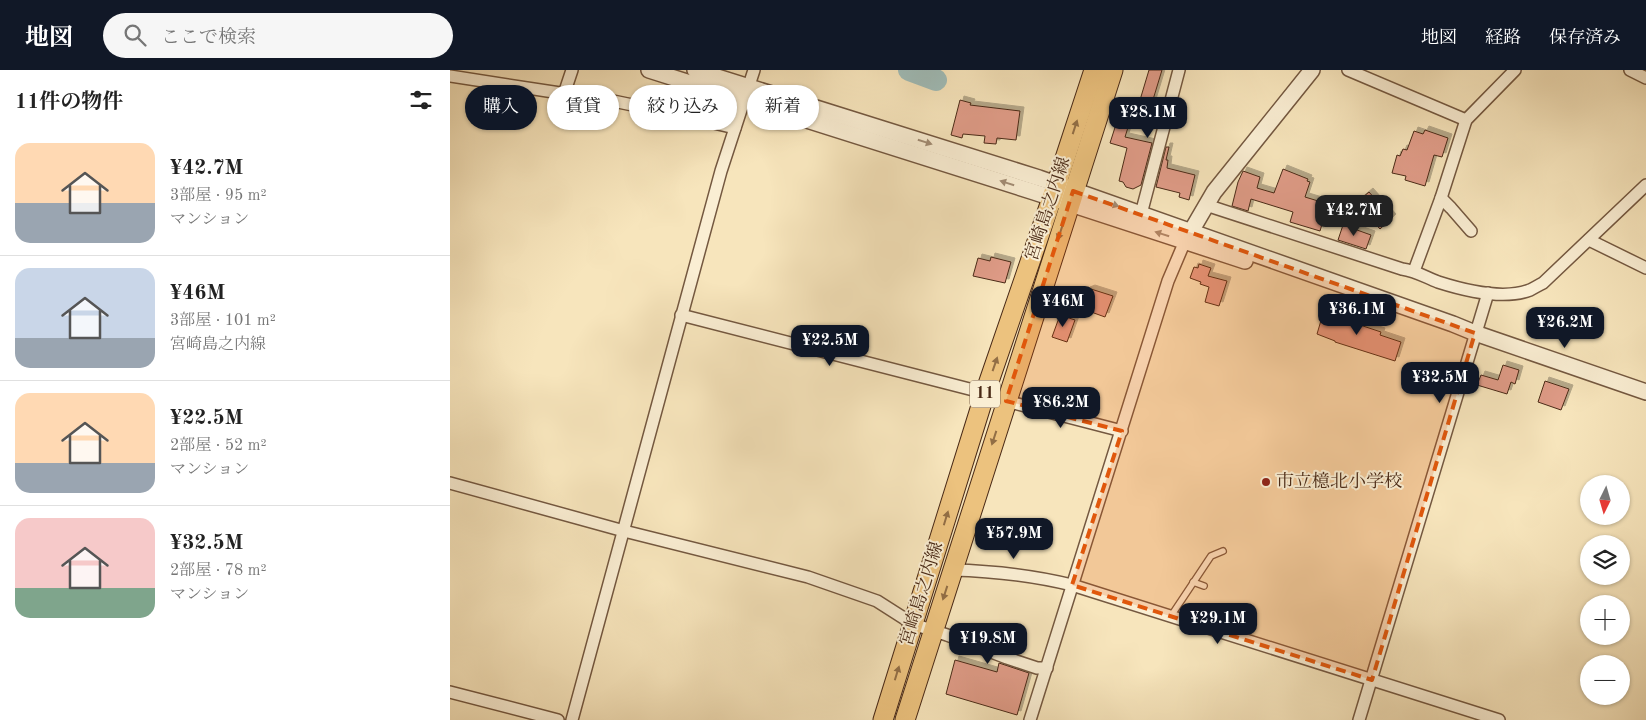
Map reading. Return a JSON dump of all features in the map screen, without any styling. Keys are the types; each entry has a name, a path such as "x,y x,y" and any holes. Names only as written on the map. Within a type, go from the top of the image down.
{"main road":[{"name":"宮崎島之内線","path":"905,720 1006,402 1063,194 1094,70"},
{"name":"宮崎島之内線","path":"883,720 985,393 1113,70"}],"street":[{"path":"568,85 572,70"},
{"path":"649,70 746,93 1063,194 1646,392"},
{"path":"695,70 746,93"},
{"path":"737,119 754,70"},
{"path":"1141,214 1179,70"},
{"path":"1030,720 1168,281 1188,236 1214,192 1312,70"},
{"path":"1348,70 1466,120"},
{"path":"1414,271 1466,120 1515,70"},
{"path":"1630,70 1646,78"},
{"path":"450,76 547,91"},
{"path":"572,720 733,130"},
{"path":"1206,205 1402,269 1414,271 1452,287 1488,293 1510,294 1529,290 1543,283 1646,185"},
{"path":"1063,194 1141,214 1188,236"},
{"path":"1440,198 1452,208 1471,231"},
{"path":"1588,240 1646,268"},
{"path":"1359,720 1488,293"},
{"path":"682,315 985,393"},
{"path":"1006,402 1122,431"},
{"path":"450,483 624,531 808,577 877,601 913,624 1037,668 1047,668"},
{"path":"952,570 1005,572 1072,585 1499,720"},
{"path":"450,692 558,720"}],"lane":[{"path":"1171,616 1211,556 1223,551"},
{"path":"1193,582 1204,586"}],"highlighted area":[{"path":"1073,191 1475,333 1372,680 1072,585 1122,431 1006,401"}],"building":[{"path":"1149,70 1162,70 1152,103 1140,100"},
{"path":"960,100 971,103 970,105 1020,111 1016,140 997,138 996,144 984,143 985,136 963,134 962,138 951,135"},
{"path":"1118,118 1130,121 1125,137 1152,143 1141,185 1133,189 1126,187 1123,182 1119,181 1127,148 1110,143"},
{"path":"1425,130 1448,138 1442,157 1434,155 1425,186 1405,180 1406,176 1392,173 1397,155 1400,156 1403,149 1407,150 1414,131 1423,134"},
{"path":"1166,147 1169,147 1166,160 1168,160 1167,168 1195,175 1189,200 1179,197 1180,193 1156,187"},
{"path":"1283,169 1308,179 1307,181 1310,182 1305,197 1328,204 1320,231 1290,222 1293,212 1251,199 1248,211 1232,206 1243,171 1260,177 1257,188 1274,193"},
{"path":"1369,192 1392,218 1380,229 1356,203"},
{"path":"1343,225 1371,235 1366,249 1338,240"},
{"path":"991,257 1011,262 1005,283 973,276 978,258 990,261"},
{"path":"1199,264 1211,268 1208,276 1227,281 1219,306 1205,302 1209,287 1190,278 1194,267 1198,268"},
{"path":"1091,289 1113,296 1105,317 1080,308 1086,291"},
{"path":"1325,307 1340,312 1339,318 1381,332 1380,335 1401,342 1395,361 1335,342 1317,334"},
{"path":"1060,315 1075,320 1067,342 1052,337"},
{"path":"1503,365 1519,370 1515,384 1511,382 1507,394 1477,385 1481,375 1498,380"},
{"path":"1545,381 1569,389 1561,410 1538,402"},
{"path":"955,660 997,672 999,663 1029,673 1017,715 946,694"}],"waterway":[{"path":"909,70 936,80"}],"place":[{"name":"市立檍北小学校","path":"1266,482"}]}
